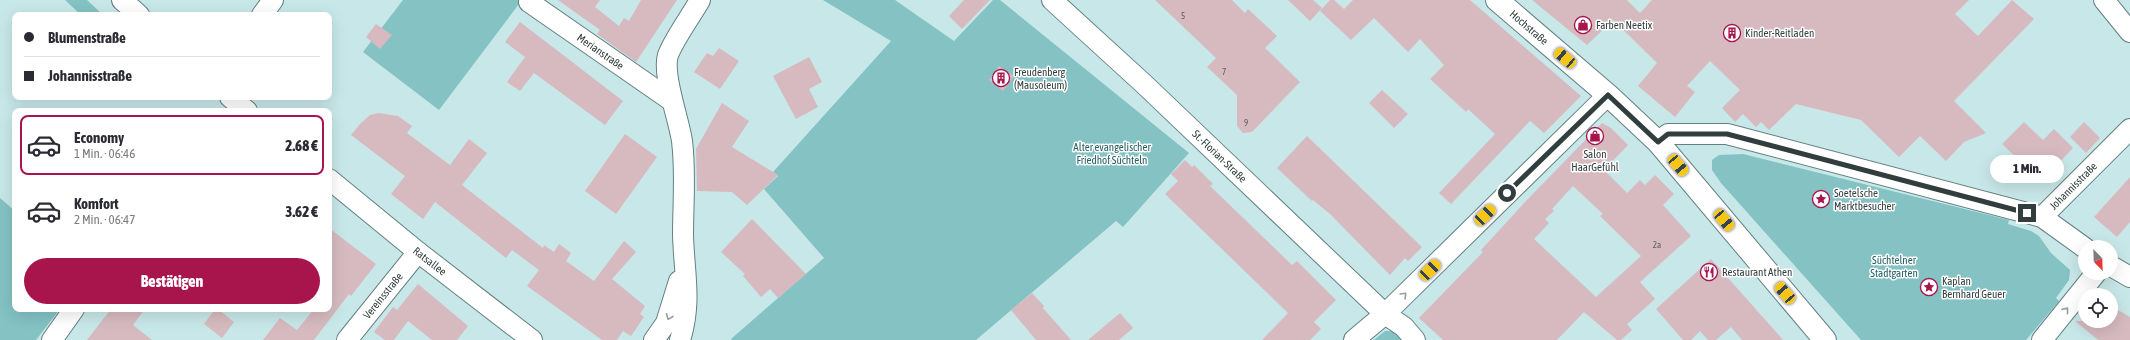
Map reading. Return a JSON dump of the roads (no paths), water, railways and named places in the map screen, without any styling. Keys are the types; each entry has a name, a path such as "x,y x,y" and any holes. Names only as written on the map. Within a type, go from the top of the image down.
{"main road":[{"name":"Hochstraße","path":"1497,0 1608,95 1658,142 1825,340"}],"street":[{"path":"122,0 136,12"},
{"path":"264,12 273,0"},
{"path":"680,340 685,326 688,283 684,252 682,144 679,122 672,101 668,80 668,56 700,0"},
{"name":"St.-Florian-Straße","path":"1052,0 1145,86 1385,314 1404,327 1415,340"},
{"path":"2104,0 2130,32"},
{"name":"Merianstraße","path":"529,2 672,101"},
{"path":"1354,340 1385,314 1608,95"},
{"name":"Johannisstraße","path":"1658,142 1668,134 1727,134 2042,217 2130,129"},
{"name":"Ratsallee","path":"332,181 418,252 532,340"},
{"path":"2042,217 2078,243"},
{"name":"Vereinsstraße","path":"347,340 418,252"},
{"path":"654,340 666,323 672,308 679,283 684,252"},
{"path":"2118,270 2130,277"},
{"path":"2042,340 2090,280"},
{"path":"52,340 72,312"}],"place":[{"name":"Farben Neetix","path":"1583,25"},
{"name":"Kinder-Reitladen","path":"1732,33"},
{"name":"Freudenberg (Mausoleum)","path":"1001,78"},
{"name":"Salon HaarGefühl","path":"1595,136"},
{"name":"Soetelsche Marktbesucher","path":"1821,199"},
{"name":"Restaurant Athen","path":"1709,272"},
{"name":"Kaplan Bernhard Geuer","path":"1929,287"}],"park label":[{"name":"Alter evangelischer Friedhof Süchteln","path":"1112,153"},
{"name":"Süchtelner Stadtgarten","path":"1894,266"}]}
